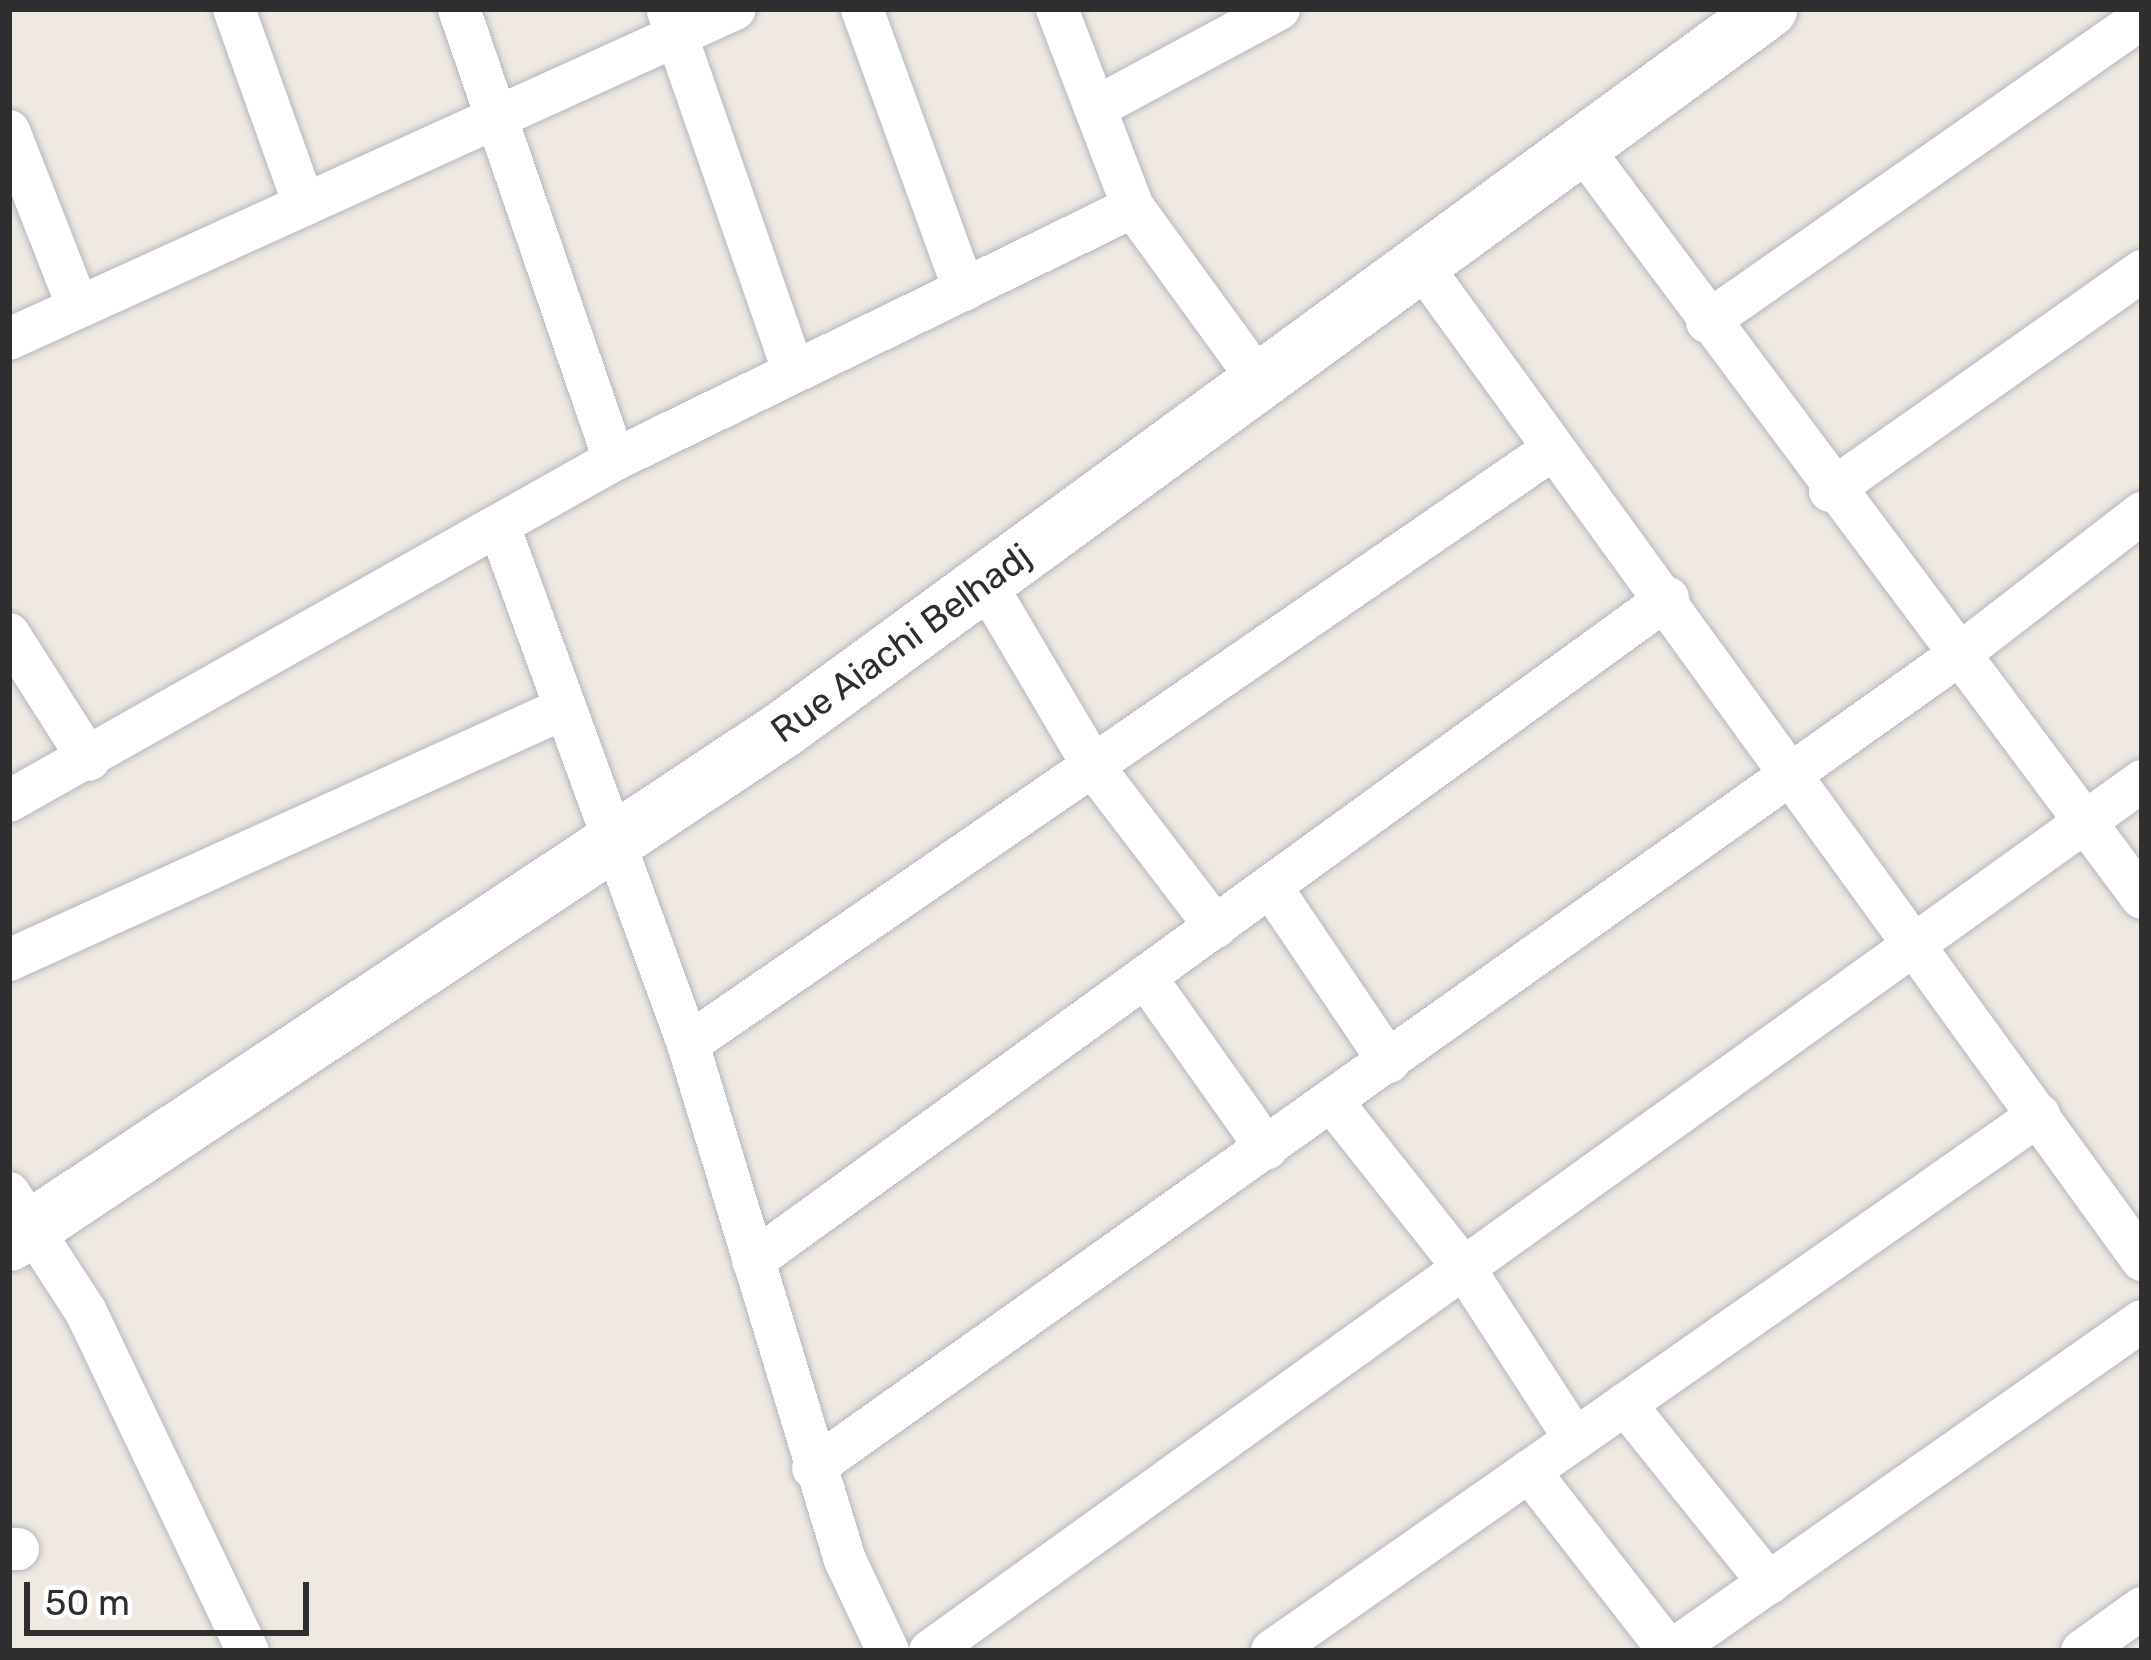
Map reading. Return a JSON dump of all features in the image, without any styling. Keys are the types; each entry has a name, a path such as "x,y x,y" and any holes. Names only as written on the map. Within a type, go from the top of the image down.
{"street":[{"path":"234,9 304,205"},
{"path":"459,9 614,460"},
{"path":"9,339 497,117 672,22 735,9"},
{"path":"862,9 964,290"},
{"path":"1058,9 1133,207 1261,382"},
{"path":"1095,108 1279,9"},
{"name":"Rue Aiachi Belhadj","path":"16,1221 610,842 985,583 1768,9"},
{"path":"1707,322 2142,18"},
{"path":"672,22 794,372"},
{"path":"9,130 78,307"},
{"path":"1581,147 1953,659 2089,819 2142,898"},
{"path":"9,801 614,460 1133,207"},
{"path":"1421,265 1552,449 1795,772 2142,1260"},
{"path":"1830,491 2142,271"},
{"path":"688,1044 1095,769 1552,449"},
{"path":"813,1468 1953,659 2142,512"},
{"path":"499,526 610,842 688,1044 813,1468 888,1651"},
{"path":"985,583 1095,769 1216,927"},
{"path":"754,1261 1668,598"},
{"path":"9,634 89,760"},
{"path":"9,960 565,708"},
{"path":"930,1651 2142,781"},
{"path":"1271,887 1389,1062"},
{"path":"1146,978 1267,1149"},
{"path":"1333,1102 1464,1268 1575,1439"},
{"path":"1272,1651 2039,1114"},
{"path":"16,1221 86,1312 248,1651"},
{"path":"1529,1471 1670,1651 2142,1322"},
{"path":"1625,1404 1769,1583"},
{"path":"2081,1651 2142,1608"}]}
